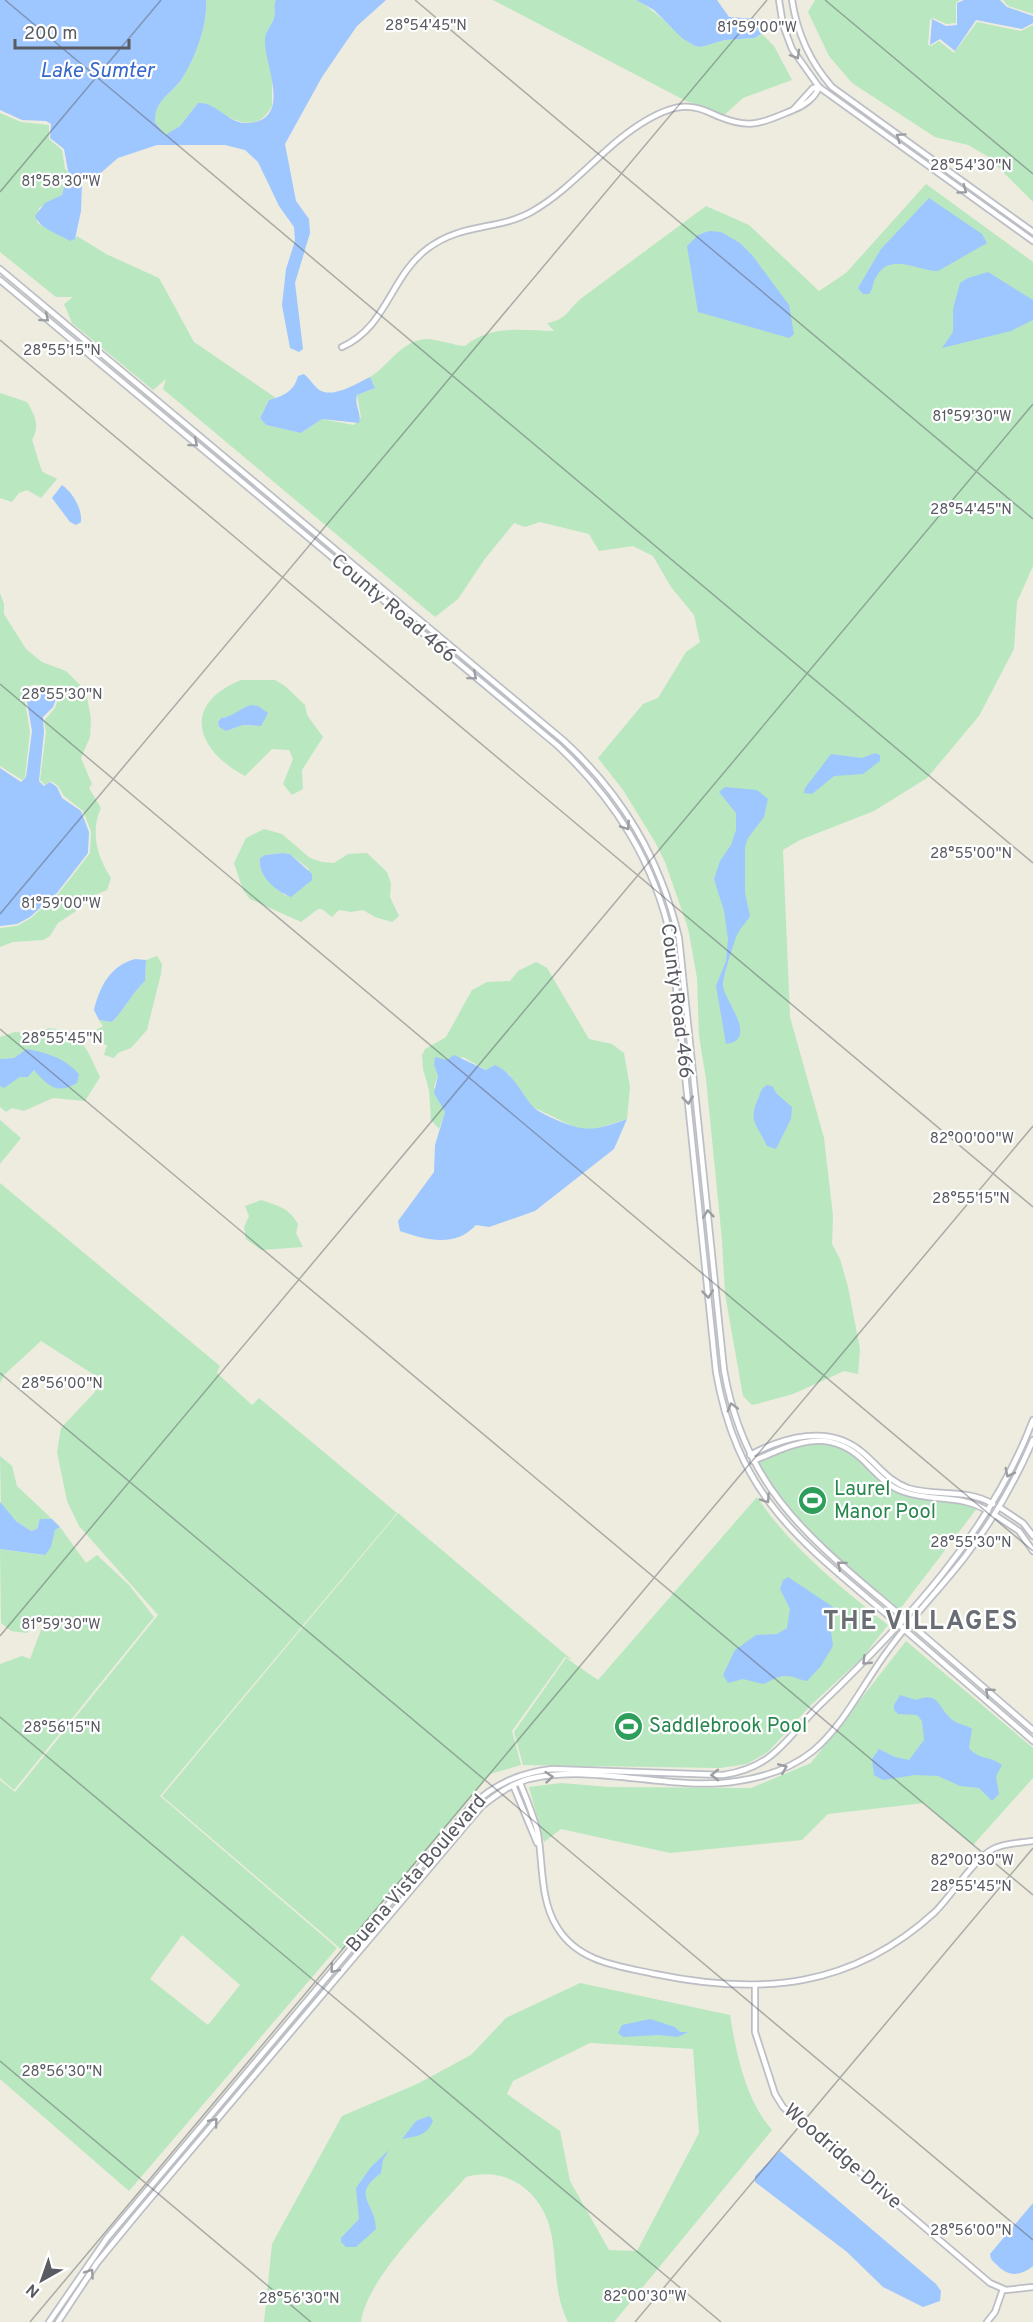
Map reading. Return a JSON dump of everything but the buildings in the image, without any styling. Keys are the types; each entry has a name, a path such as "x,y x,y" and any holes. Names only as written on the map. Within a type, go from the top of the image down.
{"main road":[{"path":"778,0 783,25 792,49 819,87 1033,241"},
{"path":"792,0 802,40 826,80 846,99 1033,232"},
{"path":"342,347 361,336 375,323 405,271 427,249 457,232 510,221 535,210 571,184 629,132 651,118 688,106 738,123 754,124 772,121 817,93 826,80"},
{"name":"County Road 466","path":"0,269 563,740 602,778 623,806 654,861 672,909 679,938 724,1370 733,1410 750,1455 763,1479 806,1534 1033,1730"},
{"name":"County Road 466","path":"0,280 558,746 595,783 611,803 631,832 646,863 663,907 671,939 716,1372 723,1405 743,1459 754,1481 785,1524 818,1556 1033,1741"},
{"path":"611,803 618,802 623,806"},
{"name":"Buena Vista Boulevard","path":"49,2322 107,2238 471,1806 510,1778 552,1769 715,1775 748,1770 765,1762 783,1747 815,1710 878,1650 955,1557 993,1504 1033,1420"},
{"path":"750,1455 779,1441 816,1435 841,1440 862,1451 880,1471 903,1486 922,1492 952,1495 975,1503 1019,1532 1033,1551"},
{"path":"737,1445 753,1461 781,1447 807,1440 840,1445 859,1456 900,1491 915,1496 973,1494 1023,1523 1033,1536"},
{"name":"Buena Vista Boulevard","path":"58,2322 97,2263 138,2213 482,1806 513,1785 551,1776 735,1782 786,1768 811,1753 828,1736 904,1630 961,1562 999,1508 1033,1440"},
{"path":"779,1441 781,1447"},
{"path":"743,1459 763,1479"},
{"path":"518,1776 540,1854 547,1903 553,1920 563,1936 581,1952 606,1963 695,1982 755,1986 779,1985 824,1975 865,1959 919,1925 948,1898 990,1851 1004,1845 1033,1841"},
{"path":"510,1778 534,1828"},
{"path":"360,1938 366,1943"},
{"name":"Woodridge Drive","path":"755,1986 754,2026 772,2086 783,2107 990,2283 1003,2289"},
{"path":"987,2322 995,2312 1003,2289 1020,2290 1033,2287"}],"green space":[{"path":"206,0 276,0 274,19 265,37 272,75 272,106 256,122 247,123 237,121 198,103 180,126 165,135 155,122 155,115 160,103 181,80 200,42 205,20"},
{"path":"493,0 636,0 701,47 725,40 755,38 762,34 774,46 792,80 743,98 724,115 686,101"},
{"path":"815,0 960,0 956,3 956,23 946,24 933,18 930,20 928,45 931,46 939,41 954,53 977,22 1021,31 1033,25 1033,202 987,156 968,145 935,137 852,83 829,56 808,12"},
{"path":"1003,0 1033,0 1033,14 1008,6"},
{"path":"0,113 21,122 49,125 49,139 62,150 65,169 76,179 72,183 64,182 62,195 39,208 37,222 72,241 77,236 106,254 159,278 194,342 276,398 269,400 260,418 266,425 301,433 322,419 354,425 361,417 357,395 375,388 370,377 411,343 428,339 465,346 475,339 496,332 554,331 547,323 560,319 583,297 706,206 749,225 819,291 846,273 926,184 1033,262 1033,566 1017,602 1014,649 979,716 927,778 874,811 800,840 783,850 790,1017 824,1138 833,1216 832,1244 840,1259 848,1287 860,1349 858,1374 844,1371 793,1394 752,1405 743,1396 725,1294 706,1079 699,1036 697,978 688,928 665,862 655,842 623,790 598,758 643,704 658,698 686,652 700,642 694,615 671,587 653,556 633,546 599,551 589,534 540,522 525,527 514,523 484,560 458,599 435,617 163,389 166,379 153,390 72,323 64,304 73,297 56,297 0,252"},
{"path":"0,393 27,402 34,416 36,430 32,440 41,467 43,472 57,479 41,498 27,490 19,493 12,502 0,498"},
{"path":"0,593 4,604 4,614 26,649 42,662 66,671 86,691 91,719 90,737 81,758 92,784 89,788 101,808 96,826 97,844 102,861 111,878 107,890 83,900 76,911 58,923 50,936 43,940 13,942 0,947 0,928 17,926 31,918 58,894 90,853 91,831 83,811 64,796 58,786 51,781 45,785 40,780 46,732 44,721 55,708 58,699 51,688 36,685 23,690 30,732 25,777 22,780 0,766"},
{"path":"241,680 275,680 305,705 307,715 323,737 302,770 303,789 292,795 283,784 293,759 289,750 272,749 245,776 216,754 202,728 203,715 209,702 222,690","holes":["229,717 257,727 243,725 226,731 219,727 218,722 221,718"]},
{"path":"264,829 282,834 310,858 322,862 334,863 348,854 367,853 387,872 391,883 390,897 399,916 392,922 375,917 363,910 351,912 339,910 332,917 322,909 318,909 301,922 250,899 243,890 234,863 246,838","holes":["290,854 309,869 286,896 264,875 260,858 265,855"]},
{"path":"157,956 162,964 161,974 147,1030 131,1048 118,1053 114,1058 104,1055 107,1045 95,1042 92,1038 96,1030 103,1026 99,1020 112,1022 117,1017 145,981 146,960"},
{"path":"536,962 547,968 589,1039 612,1044 624,1053 630,1087 627,1119 589,1131 576,1128 531,1106 509,1074 493,1067 486,1070 463,1057 434,1065 438,1076 434,1087 445,1112 439,1129 431,1120 429,1090 423,1069 422,1055 425,1049 446,1037 472,990 487,982 510,981 518,971"},
{"path":"49,1028 69,1033 87,1050 100,1077 85,1101 53,1098 24,1111 12,1108 6,1112 0,1107 0,1086 4,1087 20,1077 28,1077 34,1070 15,1058 0,1059 0,1037 15,1032 36,1034"},
{"path":"0,1120 21,1138 0,1164"},
{"path":"0,1183 220,1366 217,1373 252,1405 259,1398 397,1513 160,1796 337,1948 129,2191 0,2079 0,1780 15,1792 158,1615 79,1526 67,1501 57,1452 61,1428 95,1392 96,1376 41,1341 4,1375 0,1383","holes":["182,1935 240,1985 208,2025 150,1979"]},
{"path":"261,1200 282,1208 290,1214 298,1224 296,1233 303,1247 261,1250 246,1239 244,1227 249,1216 245,1206"},
{"path":"818,1442 844,1450 876,1478 896,1491 910,1496 944,1499 978,1507 900,1609 894,1607 822,1544 786,1508 757,1461 793,1445"},
{"path":"0,1456 12,1466 17,1486 52,1519 38,1524 37,1529 31,1531 16,1521 1,1505"},
{"path":"757,1497 801,1550 888,1625 863,1657 811,1705 768,1752 747,1764 720,1768 523,1765 514,1732 566,1658 598,1680"},
{"path":"398,1513 572,1660 565,1657 512,1731 521,1765 490,1774 342,1950 162,1796"},
{"path":"60,1527 86,1563 97,1555 129,1585 154,1617 14,1790 0,1778 0,1664 22,1656 30,1659 44,1622 36,1620 27,1633 11,1631 1,1623 0,1549 45,1555 55,1530"},
{"path":"906,1641 1033,1748 1033,1778 973,1845 924,1803 828,1814 802,1840 670,1853 561,1829 544,1842 529,1787 561,1783 609,1787 751,1788 811,1763"},
{"path":"580,1983 730,2015 735,2045 749,2091 755,2105 772,2130 614,2322 568,2322 558,2291 552,2237 542,2208 522,2186 510,2179 482,2174 466,2177 404,2246 376,2285 366,2304 361,2322 264,2322 272,2244 342,2116 417,2084 471,2055 506,2018","holes":["590,2043 693,2049 699,2133 637,2251 609,2250 570,2181 560,2131 507,2094 513,2081"]}],"water":[{"name":"Lake Sumter","path":"0,0 206,0 205,20 200,42 181,80 160,103 155,115 155,122 165,135 180,126 198,103 211,106 242,123 263,119 270,111 273,88 265,39 274,18 276,0 386,0 357,26 322,77 285,144 296,201 309,219 310,233 295,283 303,349 299,352 290,348 282,305 286,269 295,241 294,227 279,206 258,162 245,150 225,145 157,145 118,158 96,177 82,182 81,211 75,239 70,241 45,228 37,221 35,216 45,203 62,195 65,181 72,183 76,179 68,171 64,149 50,138 51,124 46,121 22,120 0,110"},
{"path":"636,0 717,0 729,17 757,19 764,32 755,38 725,40 701,47 695,46 682,38 654,10"},
{"path":"964,0 1000,0 1007,7 1033,16 1033,23 1022,29 976,20 955,51 940,39 930,45 932,19 946,26 957,25 957,3"},
{"path":"929,198 982,234 987,243 938,271 905,264 889,265 882,269 876,277 869,294 863,294 858,288 881,249"},
{"path":"709,231 721,232 740,243 752,255 789,305 794,334 789,338 698,312 687,246 698,235"},
{"path":"988,272 1033,300 1033,320 1011,331 942,348 953,332 953,309 960,283"},
{"path":"304,374 318,389 330,393 370,377 375,388 357,395 359,423 322,419 301,433 266,425 260,418 269,400 287,392 294,386 298,376"},
{"path":"62,485 70,492 78,506 81,522 76,525 70,522 52,498"},
{"path":"37,686 50,689 56,699 53,707 43,717 44,732 39,781 44,786 50,782 57,787 62,798 81,811 89,832 88,853 57,893 30,917 17,924 0,926 0,768 21,782 26,777 32,731 25,690"},
{"path":"251,705 258,706 268,713 261,726 243,725 226,731 219,727 218,722 221,718"},
{"path":"875,753 880,755 880,761 863,774 834,776 812,794 804,793 805,788 831,754 862,758"},
{"path":"725,787 757,790 768,799 764,817 748,838 745,847 745,893 750,916 737,935 723,982 725,993 738,1019 740,1035 735,1041 726,1044 716,986 726,961 728,939 724,911 714,879 720,861 731,845 736,830 736,813 719,792"},
{"path":"290,854 312,874 312,880 291,897 279,891 261,871 260,858 265,855"},
{"path":"135,959 146,960 145,981 112,1022 99,1020 94,1010 107,978 126,962"},
{"path":"27,1049 49,1054 74,1068 79,1074 77,1083 64,1088 53,1087 34,1070 28,1077 20,1077 4,1088 0,1086 0,1059 14,1058"},
{"path":"454,1055 486,1070 495,1065 501,1068 534,1107 563,1123 590,1129 627,1119 614,1149 535,1211 489,1227 476,1225 459,1237 450,1239 430,1239 400,1231 398,1221 434,1172 435,1145 445,1112 434,1093 438,1076 434,1065 435,1057 447,1060"},
{"path":"767,1085 772,1086 777,1094 792,1107 791,1119 776,1149 767,1146 754,1117 755,1105"},
{"path":"0,1502 16,1521 31,1531 37,1529 40,1519 52,1519 60,1527 55,1530 51,1547 45,1555 0,1549"},
{"path":"788,1577 835,1610 831,1632 833,1646 821,1666 807,1681 784,1676 763,1684 743,1679 728,1683 723,1675 735,1650 756,1635 777,1634 787,1628 790,1609 780,1589 783,1580"},
{"path":"900,1695 916,1700 930,1697 935,1699 954,1721 972,1729 969,1748 1002,1765 996,1776 999,1794 992,1801 979,1788 960,1786 938,1776 915,1775 883,1780 874,1775 872,1759 879,1749 895,1757 909,1760 924,1740 922,1721 917,1715 898,1714 894,1710 894,1705"},
{"path":"650,2019 675,2027 680,2032 688,2032 678,2037 658,2035 623,2037 618,2033 622,2025"},
{"path":"429,2116 433,2120 425,2132 402,2139 416,2121"},
{"path":"389,2150 383,2160 381,2173 372,2181 366,2193 376,2229 356,2247 346,2247 341,2242 341,2238 359,2219 356,2188 371,2167"},
{"path":"780,2151 936,2284 941,2291 940,2301 923,2307 883,2287 847,2252 755,2182 755,2176"},
{"path":"1033,2203 1033,2266 1020,2273 1006,2272 993,2261 990,2254"}],"place":[{"name":"Laurel Manor Pool","path":"813,1501"},
{"name":"Saddlebrook Pool","path":"628,1727"}],"district":[{"name":"THE VILLAGES","path":"921,1622"}]}
